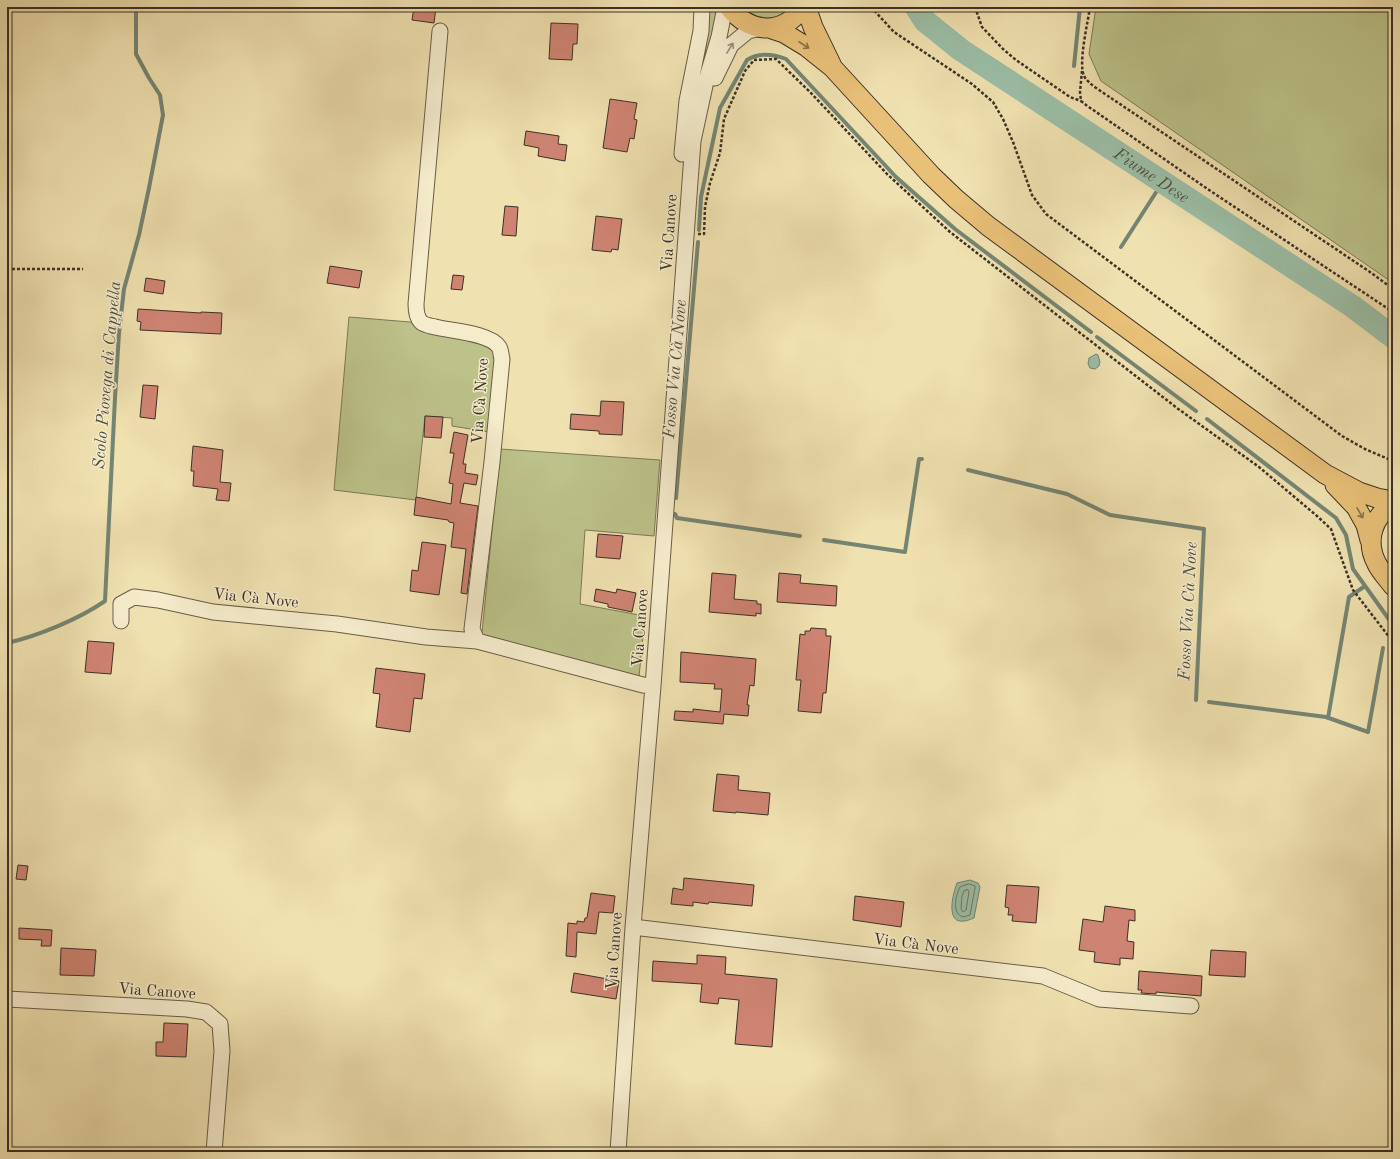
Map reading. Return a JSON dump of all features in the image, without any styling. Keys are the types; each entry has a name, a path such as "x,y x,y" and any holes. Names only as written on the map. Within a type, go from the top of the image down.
{"main road":[{"path":"729,7 740,18 749,24 784,33 807,47 832,67 931,175 956,199 988,226 1325,474 1359,492 1393,501"},
{"path":"766,28 783,25 792,20 805,7 832,67"},
{"path":"1325,474 1356,507 1366,525 1371,551 1377,564 1393,586"},
{"path":"1370,540 1376,522 1388,507 1393,504"}],"street":[{"name":"Via Canove","path":"679,200 687,101 701,31 702,7"},
{"name":"Via Canove","path":"618,1152 633,927 693,141 706,81 719,37 725,7"},
{"name":"Via Canove","path":"700,108 731,45 748,31 766,28"},
{"name":"Via Cà Nove","path":"440,31 416,310 422,323 493,341 500,348 502,359 492,462 472,629 477,641"},
{"name":"Via Cà Nove","path":"121,621 121,604 134,597 158,600 214,612 337,624 426,637 477,641 643,685 652,686"},
{"name":"Via Cà Nove","path":"633,927 1043,976 1099,999 1191,1006"},
{"name":"Via Canove","path":"7,999 187,1009 206,1012 220,1024 222,1051 214,1152"}],"path":[{"path":"871,7 894,32 972,84 993,102 1003,118 1032,195 1046,214 1342,436 1365,449 1393,461"},
{"path":"975,7 982,27 1002,49 1016,60 1070,97 1081,101 1209,190 1393,312"},
{"path":"1081,101 1080,92 1083,52 1090,7"},
{"path":"686,233 704,234 704,207 720,154 724,119 745,70 754,60 776,59 811,93 887,174 950,232 1177,408 1259,467 1331,529 1353,590 1393,642"},
{"path":"1082,68 1085,77 1111,98 1393,289"},
{"path":"7,269 83,269"}],"shaded area":[{"path":"710,7 717,7 717,16 691,111 705,56"},
{"path":"742,7 791,7 780,16 767,18 754,15"},
{"path":"1096,7 1393,7 1393,283 1101,81 1089,54"},
{"path":"349,317 422,323 500,348 495,433 452,426 452,418 425,416 416,500 334,490"},
{"path":"500,449 660,460 654,536 585,530 580,604 645,616 639,677 485,636 482,633"}],"water":[{"path":"1096,354 1098,355 1100,362 1099,366 1095,369 1090,368 1088,364 1089,358"},
{"path":"970,880 978,883 980,887 974,918 965,921 958,921 954,918 952,913 952,900 955,888 957,883"}],"building":[{"path":"414,7 436,7 434,23 412,20"},
{"path":"551,23 578,24 577,44 573,44 572,60 549,59"},
{"path":"610,99 637,103 634,119 637,120 634,139 630,138 627,152 603,148"},
{"path":"526,131 559,136 558,144 567,145 565,161 538,156 539,148 524,145"},
{"path":"505,206 518,207 516,236 502,235"},
{"path":"596,216 622,219 618,250 612,249 611,252 592,250"},
{"path":"330,266 362,271 359,288 327,283"},
{"path":"453,275 464,276 462,290 451,289"},
{"path":"146,278 165,281 163,294 144,291"},
{"path":"138,309 222,313 221,334 140,330 141,322 137,321"},
{"path":"143,385 158,386 155,419 140,417"},
{"path":"601,401 624,402 622,435 599,434 599,431 570,429 571,414 600,416"},
{"path":"425,416 443,417 441,438 424,437"},
{"path":"454,432 468,435 463,464 466,464 465,473 478,475 476,485 464,483 460,503 478,506 467,594 461,593 466,549 451,547 454,523 449,522 448,520 414,515 416,497 451,504 453,484 449,483 454,453 450,453"},
{"path":"193,446 223,450 220,482 231,483 229,501 216,500 218,489 193,486 194,471 191,471"},
{"path":"598,534 623,536 620,559 596,557"},
{"path":"422,542 446,545 439,595 410,591 412,570 418,571"},
{"path":"712,573 736,575 734,599 757,601 757,604 761,604 761,614 756,613 756,616 709,612"},
{"path":"779,573 801,575 800,583 837,586 836,606 777,602"},
{"path":"596,589 616,593 617,589 636,593 632,612 608,607 608,604 594,601"},
{"path":"811,628 826,629 826,636 831,636 826,693 823,693 821,713 798,711 801,680 796,680 800,634 805,635 805,631 810,631"},
{"path":"88,641 114,643 111,674 85,672"},
{"path":"681,652 756,659 754,686 750,685 747,705 749,705 748,716 724,714 723,724 674,720 675,711 693,712 693,709 720,712 722,689 714,689 715,684 680,682"},
{"path":"376,668 425,674 422,699 414,698 410,732 376,727 380,694 373,693"},
{"path":"717,774 739,776 738,790 770,793 768,815 713,811"},
{"path":"18,865 28,866 26,880 16,879"},
{"path":"684,878 754,885 752,906 709,902 708,904 693,902 693,906 671,904 673,888 683,890"},
{"path":"1007,885 1039,887 1036,923 1012,921 1013,915 1008,915 1009,908 1005,907"},
{"path":"591,893 615,896 613,913 599,912 596,934 577,932 576,957 566,956 568,923 577,924 577,921 584,922 585,918 587,918"},
{"path":"855,896 904,902 901,927 853,920"},
{"path":"1105,906 1135,910 1135,921 1129,920 1127,941 1134,942 1133,959 1120,958 1120,965 1094,962 1095,952 1079,950 1083,919 1103,922"},
{"path":"19,928 52,930 51,946 41,946 42,940 19,939"},
{"path":"61,948 96,950 94,976 60,975"},
{"path":"1211,950 1246,952 1245,977 1209,975"},
{"path":"697,955 726,957 725,974 777,979 772,1047 735,1044 739,1000 719,998 718,1004 700,1002 702,984 652,981 653,961 697,964"},
{"path":"1139,971 1202,976 1201,996 1156,992 1156,994 1141,993 1142,990 1138,990"},
{"path":"574,973 619,981 616,999 571,992"},
{"path":"164,1023 188,1024 186,1057 156,1056 156,1042 163,1042"}],"waterway":[{"name":"Scolo Piovega di Cappella","path":"7,643 32,636 58,626 95,608 105,601 115,398 119,333 124,289 139,235 163,115 160,95 136,54 136,7"},
{"name":"Fiume Dese","path":"916,7 925,21 961,50 1352,306 1393,337"},
{"path":"1074,66 1080,7"},
{"path":"699,230 701,197 720,108 747,60 761,55 776,56 786,59 896,177 955,229 1091,332"},
{"path":"1121,247 1162,183"},
{"name":"Fosso Via Cà Nove","path":"676,498 698,242"},
{"path":"1097,337 1196,411"},
{"path":"1207,419 1336,518 1346,535 1353,569 1393,625"},
{"name":"Fosso Via Cà Nove","path":"824,540 905,552 919,459 922,459"},
{"name":"Fosso Via Cà Nove","path":"968,470 1067,494 1110,515 1204,529 1196,700"},
{"name":"Fosso Via Cà Nove","path":"675,514 677,518 800,536"},
{"path":"1328,718 1349,597 1365,586"},
{"name":"Fosso Via Cà Nove","path":"1209,702 1326,717 1368,732 1383,648"}]}
